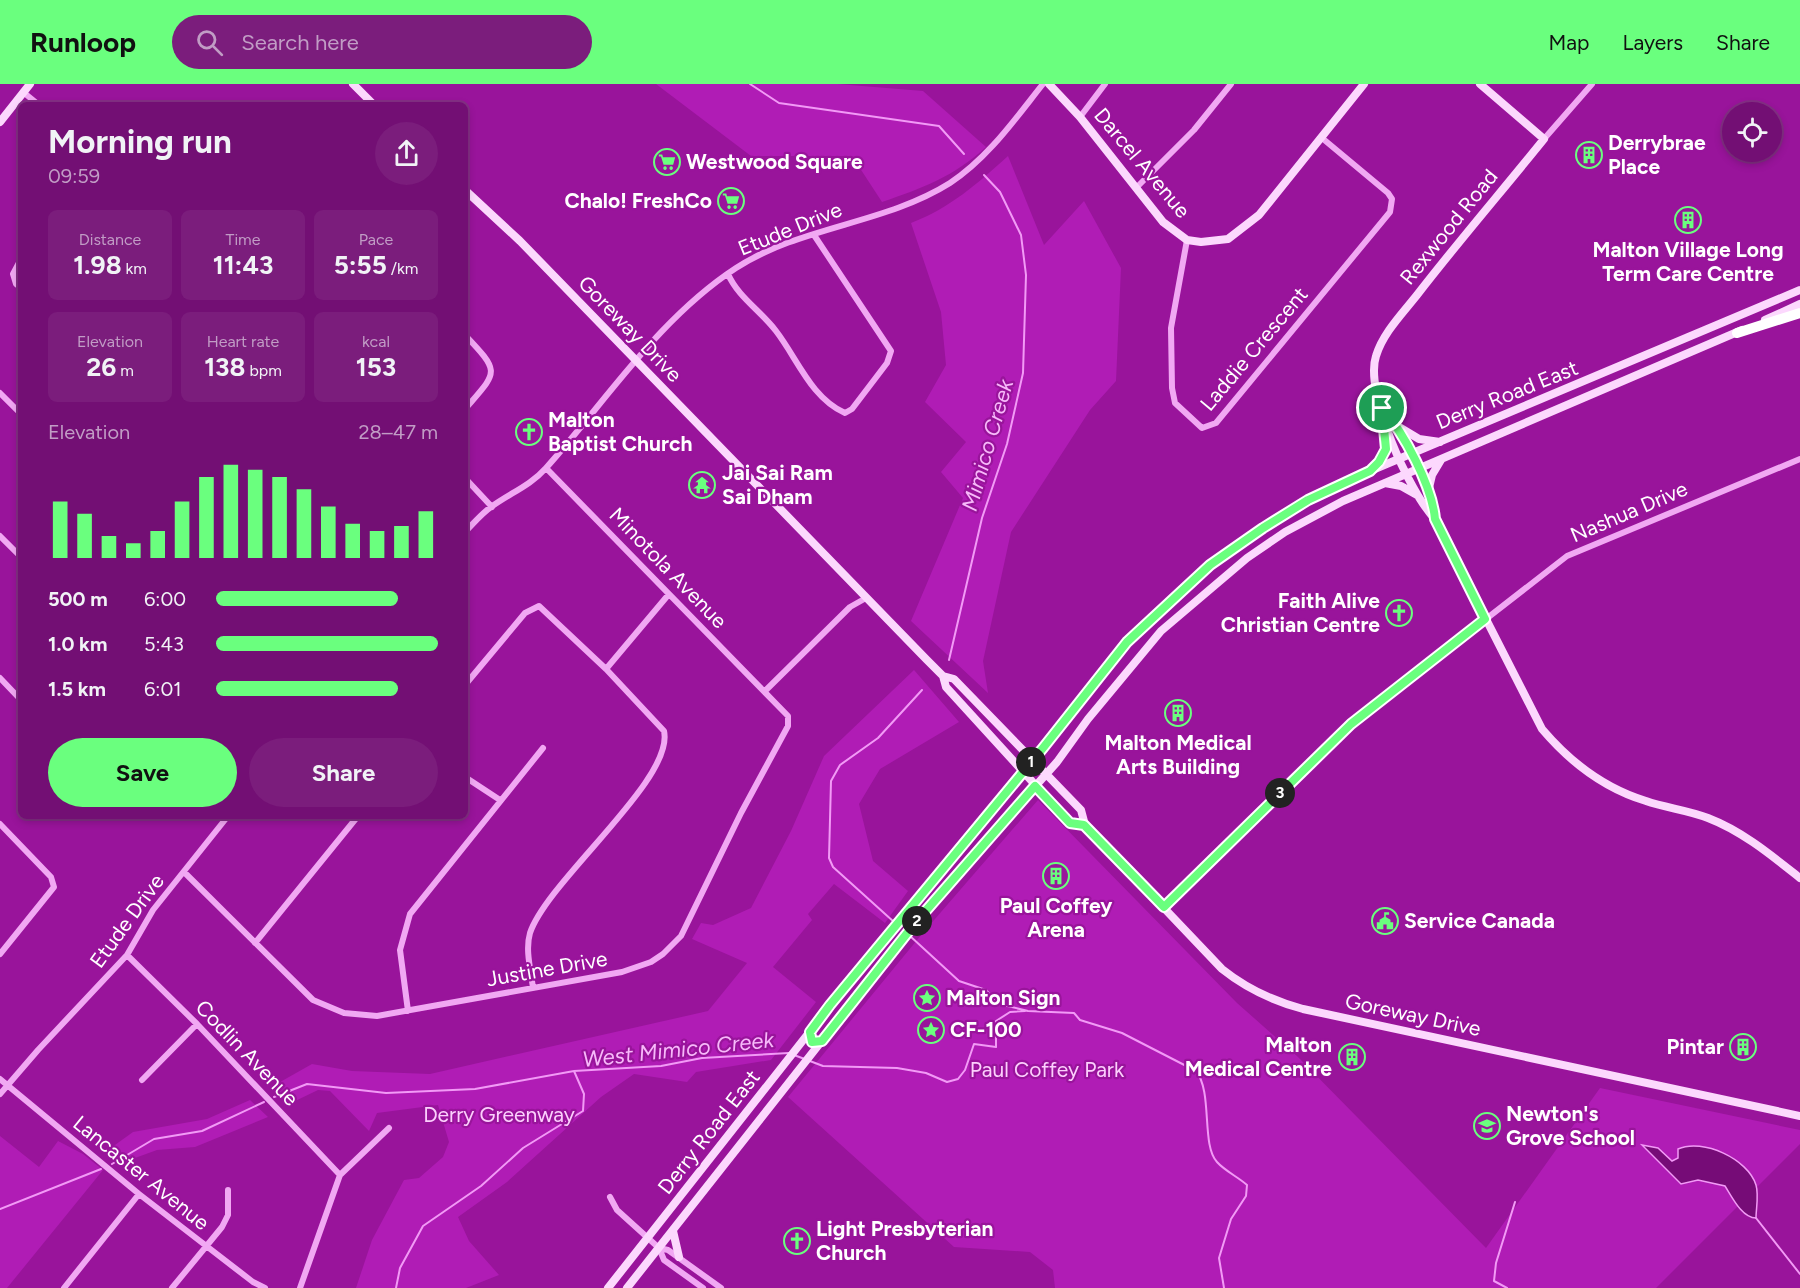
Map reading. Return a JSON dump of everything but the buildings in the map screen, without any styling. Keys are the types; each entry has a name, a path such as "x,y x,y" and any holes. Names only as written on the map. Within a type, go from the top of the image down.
{"highway":[{"path":"1737,333 1800,313"}],"main road":[{"path":"0,122 30,84"},
{"path":"353,84 371,102"},
{"name":"Darcel Avenue","path":"1049,84 1080,117 1163,222 1187,240 1201,242 1227,239 1259,215 1364,84"},
{"path":"1480,84 1544,139"},
{"name":"Rexwood Road","path":"1544,139 1386,336 1373,366 1375,386 1386,428 1406,475 1435,519 1542,729 1575,765 1618,791 1707,818 1738,832 1800,878"},
{"name":"Goreway Drive","path":"468,193 520,242 927,660 943,676 954,679 1081,810 1084,825 1231,975 1265,997 1284,1004 1393,1030 1800,1116"},
{"name":"Derry Road East","path":"608,1288 810,1032 1127,642 1210,565 1308,500 1370,471 1800,290"},
{"name":"Derry Road East","path":"627,1288 916,922 1046,774 1161,630 1214,585 1285,532 1342,501 1800,304"},
{"name":"Rexwood Road","path":"1382,408 1396,424 1434,504 1435,519"},
{"path":"1396,424 1419,439 1440,442"},
{"path":"1370,471 1386,449 1386,428"},
{"path":"1428,493 1432,475 1443,458"},
{"path":"1384,483 1401,486 1419,497"},
{"name":"Goreway Drive","path":"943,676 946,687 1070,823 1084,825"},
{"path":"945,865 956,876"},
{"path":"869,959 880,967"},
{"path":"810,1032 812,1042 822,1041"},
{"path":"673,1231 679,1257"}],"street":[{"name":"Etude Drive","path":"468,529 492,507 529,485 546,468 635,360 695,301 728,274 765,253 919,198 960,176 984,155 1043,84"},
{"path":"1080,117 1105,84"},
{"path":"1137,187 1194,130 1231,84"},
{"name":"Rexwood Road","path":"1544,139 1592,84"},
{"path":"23,92 35,102"},
{"name":"Laddie Crescent","path":"1187,240 1171,328 1172,388 1175,403 1202,428 1208,428 1216,423 1390,212 1392,199 1388,193 1322,138"},
{"path":"728,274 732,284 777,332 812,386 839,410 845,412 852,410 887,363 891,351 814,235"},
{"path":"18,263 14,267 13,274 18,286"},
{"path":"468,338 488,360 492,371 490,380 468,406"},
{"path":"0,393 18,410"},
{"name":"Nashua Drive","path":"1164,907 1351,724 1575,551 1800,459"},
{"name":"Minotola Avenue","path":"546,468 765,691"},
{"path":"468,481 492,507"},
{"path":"0,536 18,554"},
{"path":"606,669 669,594"},
{"path":"765,691 850,607 866,598"},
{"path":"468,681 525,612 531,607 539,606 606,669 664,731 666,740 642,789 537,917 528,946 534,987"},
{"path":"0,678 18,697"},
{"name":"Justine Drive","path":"184,872 313,1000 323,1006 358,1015 408,1011 639,967 663,954 681,936 741,813 788,726 786,712 765,691"},
{"path":"408,1011 400,950 408,920 417,904 543,748"},
{"path":"468,779 500,800"},
{"name":"Etude Drive","path":"0,1094 127,955 148,917 226,819"},
{"path":"255,943 356,819"},
{"path":"0,824 51,877 54,887 0,954"},
{"name":"Codlin Avenue","path":"127,955 197,1024 340,1175"},
{"path":"142,1080 197,1024"},
{"name":"Lancaster Avenue","path":"0,1079 139,1194 265,1288"},
{"path":"300,1288 340,1175 389,1128"},
{"path":"171,1288 228,1215 228,1190"},
{"path":"64,1288 139,1194"},
{"path":"610,1197 617,1210 659,1248 679,1257 721,1288"},
{"path":"659,1248 664,1260 703,1288"}],"green space":[{"path":"656,84 838,84 923,91 986,147 949,174 911,192 882,202 852,156 751,156"},
{"path":"1008,156 1044,245 1084,201 1121,268 1116,381 1090,410 1011,532 983,661 988,693 911,621 963,498 941,472 966,442 925,402 946,365 941,312 911,223 951,203"},
{"name":"Derry Greenway","path":"914,670 959,722 880,769 859,804 873,861 908,891 885,923 834,884 808,914 812,920 773,967 816,1002 771,1060 696,1072 687,1082 634,1074 601,1097 507,1182 458,1217 469,1241 499,1275 466,1288 356,1288 372,1240 404,1180 419,1178 443,1157 449,1142 438,1105 377,1113 369,1131 330,1091 318,1090 291,1103 273,1086 312,1064 352,1071 430,1074 708,1011 747,963 692,939 701,923 713,925 751,908 791,831 824,756"},
{"name":"Paul Coffey Park","path":"1038,800 1237,1003 1297,1056 1486,1248 1600,1088 1800,1130 1800,1144 1656,1288 1055,1288 1053,1270 1030,1252 954,1247 788,1097 922,934"},
{"path":"250,1100 268,1117 195,1147 157,1150 124,1162 108,1150 133,1132 207,1119"},
{"path":"0,1136 39,1167 58,1141 83,1154 103,1170 7,1288 0,1288"}],"shaded area":[{"path":"1642,1145 1658,1148 1672,1161 1678,1158 1678,1149 1688,1146 1712,1149 1734,1159 1744,1167 1756,1185 1756,1218 1742,1211 1725,1186 1698,1180 1681,1184"}],"waterway":[{"name":"Mimico Creek","path":"750,84 779,103 939,126 964,154"},
{"name":"Mimico Creek","path":"949,660 982,518 1007,444 1023,373 1026,275 1021,235 1000,192 984,175"},
{"name":"Mimico Creek","path":"894,922 833,867 829,858 831,781 840,765 878,738 922,690"},
{"name":"Mimico Creek","path":"910,936 959,981 986,990 999,1004 1028,1011 1074,1013 1080,1020 1122,1033 1196,1071 1204,1092 1212,1154 1220,1165 1247,1185 1246,1196 1231,1219 1219,1258 1224,1288"},
{"name":"West Mimico Creek","path":"794,1055 823,1066 897,1068 926,1073 947,1082 958,1079 965,1070 974,1044 996,1047 996,1021 1010,1012 1025,1011"},
{"path":"274,1097 307,1084 386,1093 475,1089 574,1071 661,1066 702,1058 789,1053"},
{"name":"West Mimico Creek","path":"396,1288 400,1268 423,1226 481,1186 523,1148 583,1111 584,1094 574,1071"},
{"path":"112,1164 154,1139 202,1131 264,1102"},
{"path":"0,1209 101,1169"},
{"path":"1507,1288 1494,1281 1496,1263 1515,1202"},
{"path":"1756,1218 1800,1274"}],"place":[{"name":"Derrybrae Place","path":"1589,155"},
{"name":"Westwood Square","path":"667,162"},
{"name":"Chalo! FreshCo","path":"731,201"},
{"name":"Malton Village Long Term Care Centre","path":"1688,220"},
{"name":"Malton Baptist Church","path":"529,432"},
{"name":"Jai Sai Ram Sai Dham","path":"702,485"},
{"name":"Faith Alive Christian Centre","path":"1399,613"},
{"name":"Malton Medical Arts Building","path":"1178,713"},
{"name":"Paul Coffey Arena","path":"1056,876"},
{"name":"Service Canada","path":"1385,921"},
{"name":"Malton Sign","path":"927,998"},
{"name":"CF-100","path":"931,1030"},
{"name":"Pintar","path":"1743,1047"},
{"name":"Malton Medical Centre","path":"1352,1057"},
{"name":"Newton's Grove School","path":"1487,1126"},
{"name":"Light Presbyterian Church","path":"797,1241"}],"route":[{"path":"1382,408 1396,424 1434,504 1435,519 1485,619 1351,724 1164,907 1084,825 1070,823 1035,786 916,922 822,1041 815,1044 812,1042 810,1032 830,1005 1043,748 1127,642 1210,565 1308,500 1370,471 1379,462 1386,449 1386,428 1382,408"}]}
